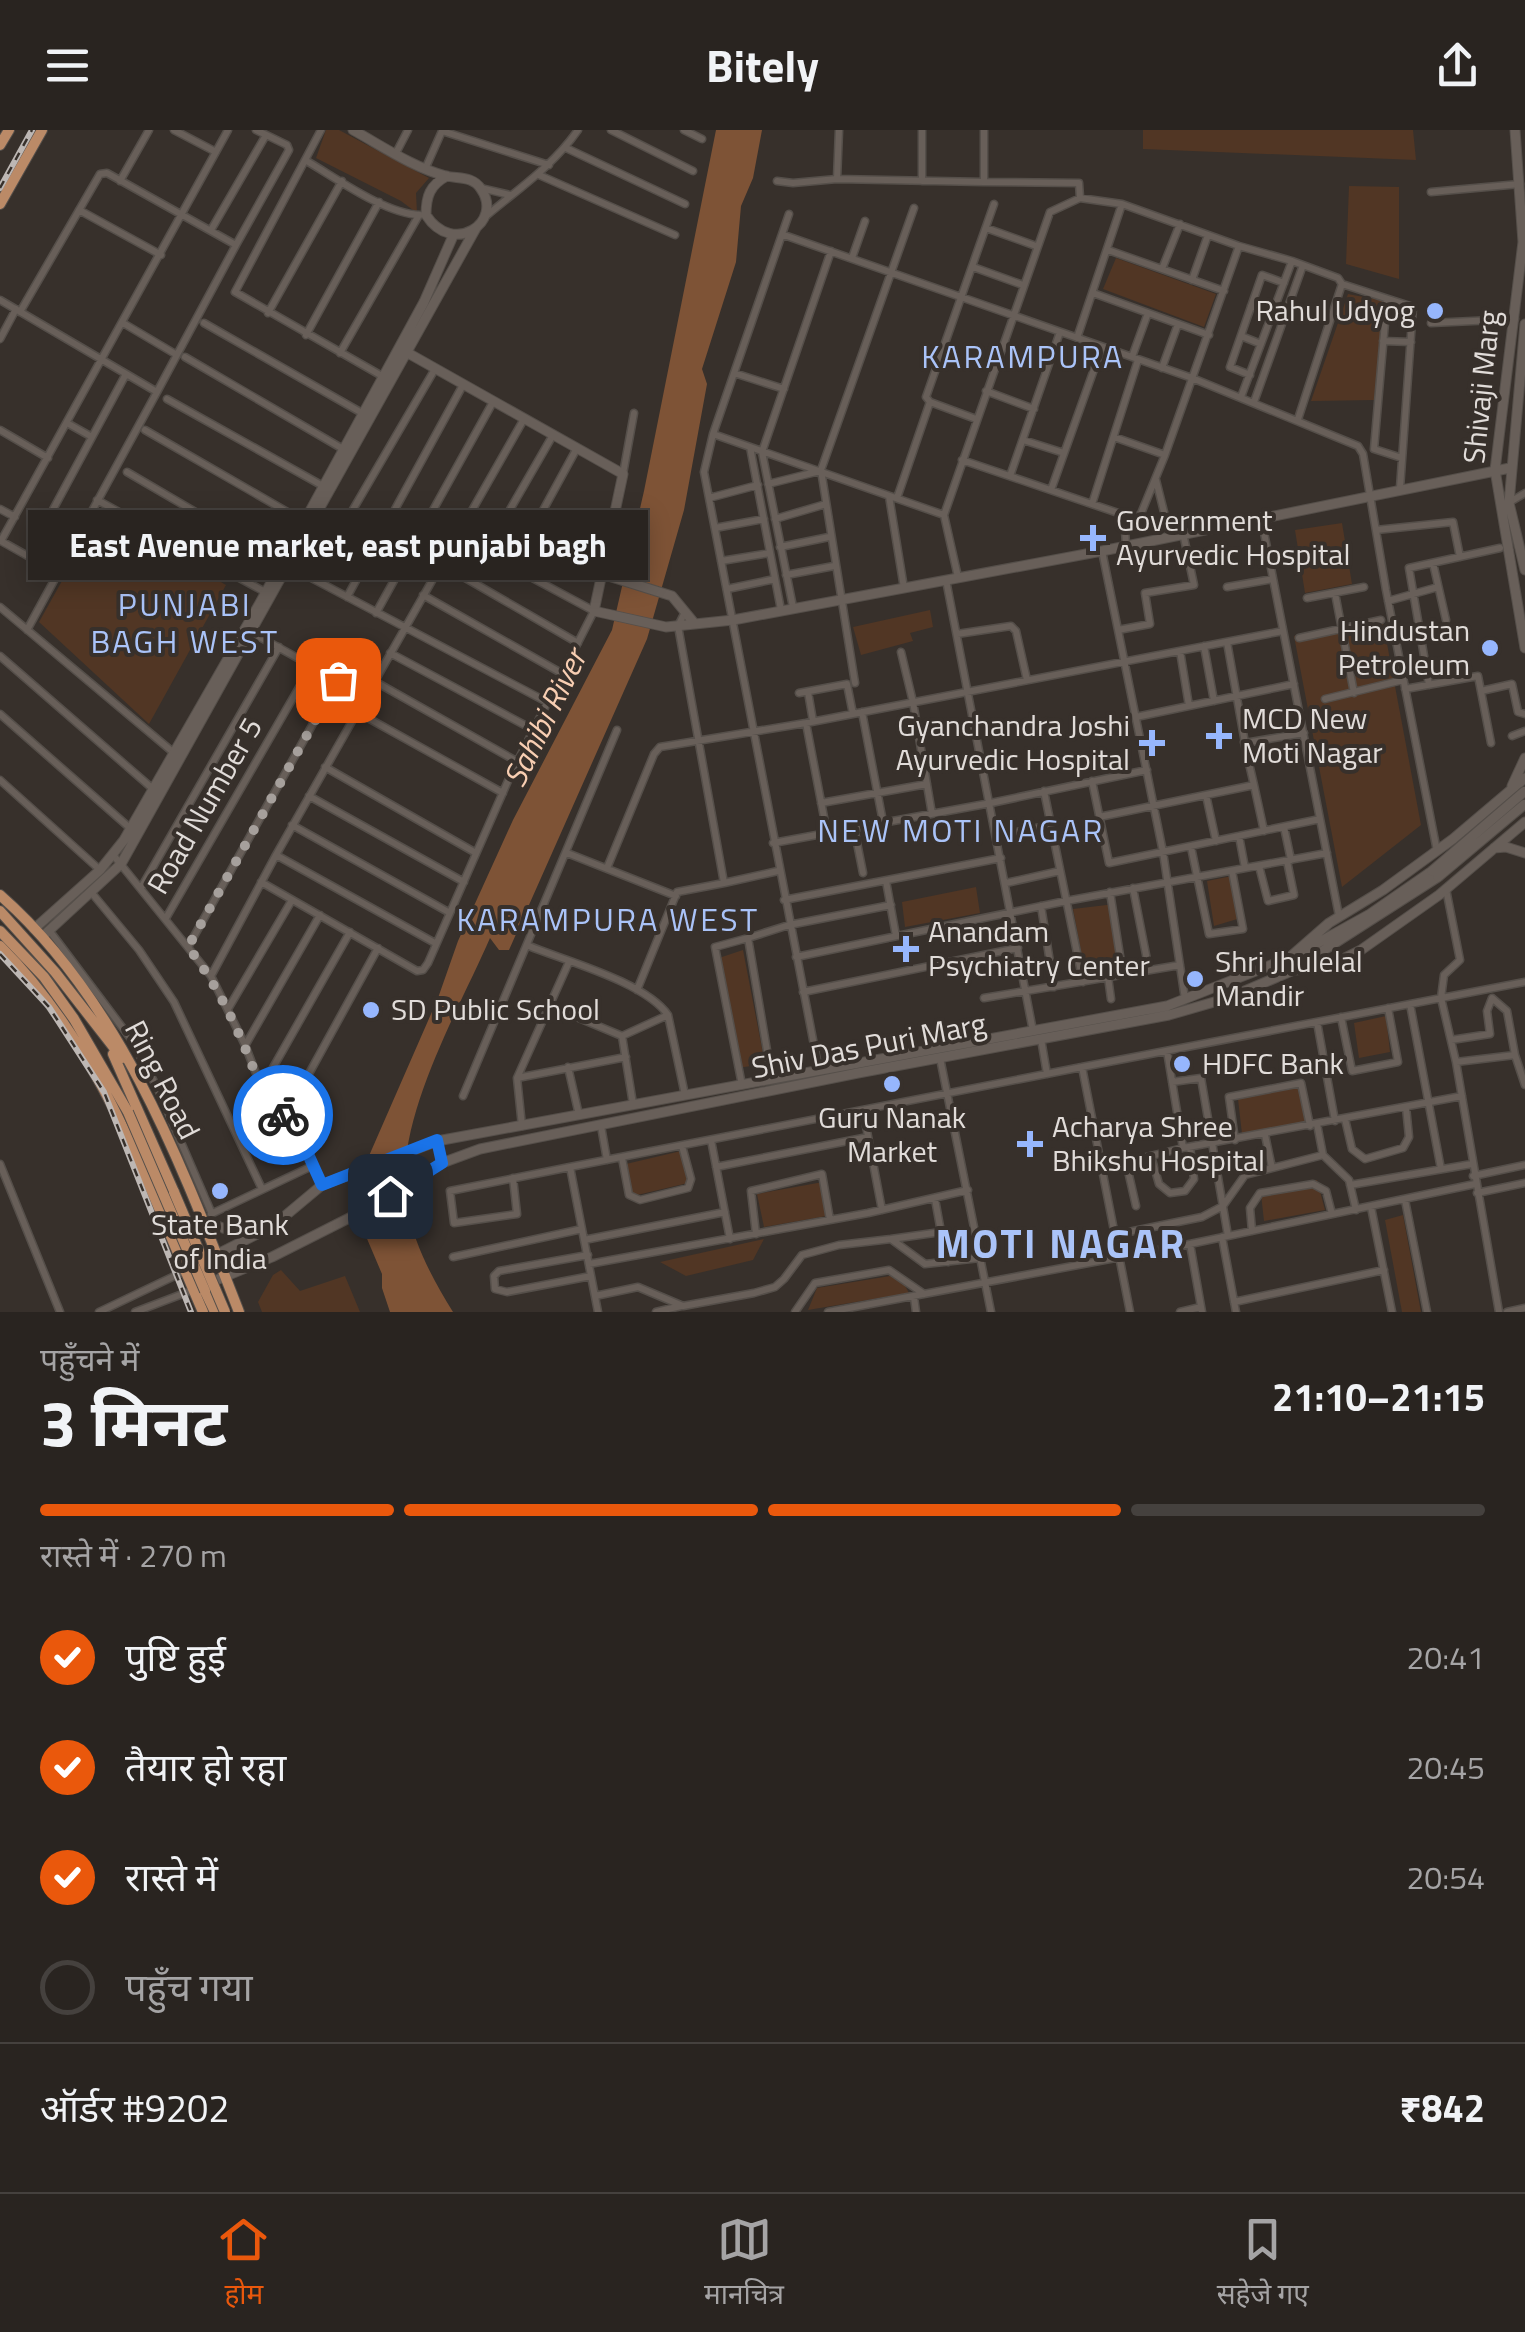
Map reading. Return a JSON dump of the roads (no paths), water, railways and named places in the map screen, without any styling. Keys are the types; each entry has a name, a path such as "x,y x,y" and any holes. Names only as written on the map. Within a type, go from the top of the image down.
{"main road":[{"path":"0,145 8,130"},
{"path":"0,204 42,130"},
{"path":"41,932 91,892 117,860 402,350 479,224 486,205 481,188 468,178 447,176 354,130"},
{"name":"Shivaji Marg","path":"1515,130 1521,148 1522,325 1509,503 1524,564"},
{"path":"424,166 432,187"},
{"path":"447,176 432,187 422,215 438,230 453,236 479,224"},
{"path":"41,932 100,870 117,860 153,788 248,630 382,376 402,350 443,266 453,236"},
{"name":"Shivaji Marg","path":"1522,325 1495,470 1525,648"},
{"path":"402,350 623,474 596,612 666,627 733,620 1102,551 1510,468"},
{"path":"606,575 672,596 695,624"},
{"path":"1509,793 1525,758"},
{"name":"Shiv Das Puri Marg","path":"198,1288 363,1210 442,1163 480,1149 940,1058 1168,1006 1289,958 1340,916 1437,851 1525,778"},
{"path":"1289,958 1435,874 1525,791"},
{"path":"1294,970 1374,921 1525,804"},
{"name":"Shiv Das Puri Marg","path":"185,1271 273,1226 322,1185 437,1140 819,1071 1169,1015 1228,998 1294,970 1325,968 1361,950 1446,890 1525,822"},
{"path":"1452,839 1472,868"},
{"path":"1494,848 1506,847 1525,854"},
{"name":"Ring Road","path":"0,895 41,932 108,1026 205,1218 215,1256 239,1312"},
{"path":"0,911 54,972 138,1079"},
{"path":"0,931 44,977 92,1046 128,1112 214,1312"},
{"name":"Ring Road","path":"0,946 45,996 98,1074 185,1271 198,1288 203,1312"},
{"path":"45,996 92,1046"},
{"path":"108,1044 224,1312"},
{"path":"437,1140 442,1163"},
{"path":"159,1208 182,1213 192,1205 191,1196"},
{"path":"205,1218 235,1232 273,1226"},
{"path":"237,1246 247,1268"}],"street":[{"path":"120,181 149,130"},
{"path":"174,130 216,152"},
{"path":"58,573 2,542 228,130"},
{"path":"27,630 181,356 288,152 287,145 256,130"},
{"path":"322,130 235,287 240,296 268,313 382,376"},
{"path":"396,153 408,130"},
{"path":"424,166 442,130 549,164"},
{"path":"479,224 539,175 578,130"},
{"path":"610,130 693,171"},
{"path":"684,130 702,139"},
{"path":"837,179 839,130"},
{"path":"922,130 922,181"},
{"path":"984,130 984,182"},
{"path":"211,230 266,135"},
{"path":"566,148 685,204"},
{"path":"305,160 379,202 422,215 340,354"},
{"path":"0,339 100,174 107,173 236,245"},
{"path":"539,175 675,235"},
{"path":"777,182 837,179 1080,183 1080,198"},
{"path":"268,313 342,181"},
{"path":"1431,192 1521,184"},
{"path":"481,188 511,195"},
{"path":"958,578 944,515 1050,212 1080,198 1122,204 1413,307 1400,488"},
{"path":"306,334 379,202"},
{"path":"976,419 926,398 994,204"},
{"path":"1077,338 1122,204"},
{"path":"856,683 829,538 821,470 914,208"},
{"path":"79,210 160,255"},
{"path":"790,214 704,466 819,1071"},
{"path":"852,258 865,222"},
{"path":"1162,269 1180,224"},
{"path":"986,228 1036,246"},
{"path":"1192,280 1208,234"},
{"path":"784,235 1192,378 1358,446 1363,454 1437,851"},
{"path":"962,460 1124,515 1140,516 1238,246"},
{"path":"1107,250 1224,291"},
{"path":"793,607 762,452 830,251"},
{"path":"1241,397 1292,261"},
{"path":"1254,402 1303,265"},
{"path":"973,267 1023,285"},
{"path":"1250,375 1230,368 1262,275 1284,284"},
{"path":"1298,420 1342,284"},
{"path":"1093,293 1208,335"},
{"path":"1386,298 1374,449 1402,458"},
{"path":"0,300 158,392"},
{"path":"1251,306 1272,314"},
{"path":"1092,504 1148,313"},
{"path":"1431,322 1522,325"},
{"path":"122,324 343,449"},
{"path":"204,324 362,413"},
{"path":"1162,368 1178,324"},
{"path":"1010,476 1060,332"},
{"path":"1241,336 1261,344"},
{"path":"1383,341 1410,342"},
{"path":"1050,490 1102,347"},
{"path":"313,578 435,369"},
{"path":"734,372 784,389"},
{"path":"28,556 126,374"},
{"path":"347,597 463,384"},
{"path":"986,391 1034,408"},
{"path":"167,398 322,486"},
{"path":"376,613 493,402"},
{"path":"904,588 893,497 930,402"},
{"path":"623,474 634,413"},
{"path":"210,976 524,418"},
{"path":"68,423 92,437"},
{"path":"0,430 48,458"},
{"path":"145,430 303,521"},
{"path":"713,434 944,515"},
{"path":"484,554 552,435"},
{"path":"1114,438 1165,455"},
{"path":"1022,440 1064,453"},
{"path":"511,569 578,448"},
{"path":"750,448 781,610"},
{"path":"768,484 821,470"},
{"path":"127,472 284,563 547,702"},
{"path":"1156,479 1170,536"},
{"path":"709,498 758,486"},
{"path":"1509,503 1525,493"},
{"path":"98,500 265,592"},
{"path":"774,519 826,504"},
{"path":"0,509 15,517"},
{"path":"543,512 610,548"},
{"path":"1124,515 1126,545"},
{"path":"1261,518 1340,916"},
{"path":"715,528 764,519"},
{"path":"1376,530 1453,522 1460,557"},
{"path":"1118,630 1150,624 1145,594 1194,584 1183,534"},
{"path":"261,882 421,971 502,793 596,612 456,537"},
{"path":"780,547 829,538"},
{"path":"1429,685 1409,568 1500,548"},
{"path":"1102,551 1163,852 1185,999"},
{"path":"722,561 770,553"},
{"path":"1433,563 1446,620"},
{"path":"441,564 578,644"},
{"path":"786,575 834,566"},
{"path":"727,588 775,579"},
{"path":"946,580 1026,992 1047,1074"},
{"path":"1227,587 1273,580"},
{"path":"1388,601 1438,586"},
{"path":"1307,598 1364,587"},
{"path":"1335,593 1354,692"},
{"path":"423,595 563,674"},
{"path":"0,607 174,753"},
{"path":"686,610 678,626 724,883"},
{"path":"1299,638 1381,620"},
{"path":"956,634 1011,626 1016,630 1026,680"},
{"path":"248,630 366,696"},
{"path":"607,868 657,750 1283,631"},
{"path":"1227,642 1264,831"},
{"path":"1204,646 1214,701"},
{"path":"141,888 279,647"},
{"path":"1180,650 1190,706"},
{"path":"901,652 932,814"},
{"path":"390,653 534,730"},
{"path":"0,656 153,788"},
{"name":"Road Number 5","path":"166,918 312,664"},
{"path":"1405,689 1478,676 1491,743"},
{"path":"188,947 338,680"},
{"path":"1324,699 1404,680"},
{"path":"374,681 518,762"},
{"path":"827,833 804,692 847,684 858,713 883,822"},
{"path":"1136,717 1294,684"},
{"path":"1481,690 1512,684 1518,712 1525,714"},
{"path":"357,712 502,793"},
{"path":"0,714 131,828"},
{"path":"463,1096 617,730"},
{"path":"1512,736 1525,732"},
{"path":"1244,742 1304,733"},
{"path":"326,766 476,852"},
{"path":"773,843 1147,770"},
{"path":"0,780 100,870"},
{"path":"1092,781 1109,863 1320,819"},
{"path":"821,803 928,784"},
{"path":"1099,817 1254,784"},
{"path":"1044,791 1082,982"},
{"path":"1206,795 1216,841"},
{"path":"309,796 464,882"},
{"path":"292,825 450,913"},
{"path":"997,836 1051,825"},
{"path":"1259,866 1268,900 1294,895 1284,827"},
{"path":"854,828 862,872"},
{"path":"1239,836 1245,868"},
{"path":"1191,847 1209,934 1243,929 1232,871"},
{"path":"568,853 676,896"},
{"path":"796,957 1110,892 1327,853"},
{"path":"276,854 436,943"},
{"path":"784,900 1002,858"},
{"path":"117,860 210,976 245,1045 272,1120 277,1122 288,1110 378,948"},
{"path":"637,990 677,892 778,871"},
{"path":"1006,883 1060,871"},
{"path":"886,880 896,936"},
{"path":"1134,888 1149,970"},
{"path":"1446,890 1460,960 1444,975 1441,998 1456,1062 1499,1312"},
{"path":"91,892 139,950 174,1002 262,1190"},
{"path":"1110,892 1123,975"},
{"path":"228,1010 292,900"},
{"path":"742,1085 715,947 789,926 891,906"},
{"path":"1040,906 1054,986"},
{"path":"245,1045 320,915"},
{"path":"41,932 131,1038 158,1089 205,1218 312,1166"},
{"path":"261,1088 350,932"},
{"path":"748,938 772,1080"},
{"path":"528,946 637,990 668,1015 685,1096"},
{"path":"803,992 1018,948"},
{"path":"522,1126 517,1078 569,962"},
{"path":"984,998 1180,965"},
{"path":"1108,978 1111,999"},
{"path":"513,1178 517,1214 454,1224 450,1191 513,1178 622,1158 948,1093 1525,982"},
{"path":"1451,1040 1490,1034 1487,1011 1492,998 1507,1011 1525,1085"},
{"path":"1410,1004 1441,1169"},
{"path":"550,1006 622,1036 668,1015"},
{"path":"1341,1018 1352,1071 1398,1062 1388,1008"},
{"path":"1317,1022 1336,1121"},
{"path":"622,1036 633,1106"},
{"path":"1152,1156 1159,1184 1170,1193 1185,1191 1194,1179 1167,1051"},
{"path":"1456,1062 1515,1055"},
{"path":"517,1078 626,1057"},
{"path":"940,1058 991,1312"},
{"path":"568,1067 579,1116"},
{"path":"1082,1067 1130,1312"},
{"path":"1172,1082 1201,1078 1236,1312"},
{"path":"1235,1140 1229,1096 1302,1083 1323,1155 1350,1185 1356,1210"},
{"path":"1101,1168 1462,1096"},
{"path":"1345,1119 1352,1149 1365,1158 1404,1148 1409,1137 1406,1107"},
{"path":"288,1110 322,1185"},
{"path":"862,1110 882,1210"},
{"path":"601,1126 607,1160"},
{"path":"1264,1134 1272,1168"},
{"path":"716,1167 868,1138"},
{"path":"712,1140 730,1239"},
{"path":"622,1158 629,1194 640,1200 684,1191 691,1185 682,1146"},
{"path":"1114,1235 1202,1217 1223,1206 1245,1175 1323,1155"},
{"path":"1126,1162 1136,1206"},
{"path":"0,1164 59,1311"},
{"path":"1350,1185 1472,1164"},
{"path":"828,1312 1405,1200 1475,1185 1525,1165"},
{"path":"570,1168 598,1312"},
{"path":"756,1234 751,1190 822,1174 830,1220"},
{"path":"1475,1185 1525,1183"},
{"path":"1252,1231 1250,1208 1260,1193 1314,1184 1326,1191 1332,1214"},
{"path":"589,1264 882,1210 968,1190"},
{"path":"934,1198 948,1262"},
{"path":"1405,1200 1427,1312"},
{"path":"1371,1206 1392,1312"},
{"path":"584,1240 724,1212"},
{"path":"454,1257 582,1229"},
{"path":"656,1312 775,1287 802,1255 839,1245 941,1232"},
{"path":"892,1240 925,1264 980,1258"},
{"path":"1180,1312 1201,1310 1190,1244"},
{"path":"588,1255 500,1272 494,1276 495,1289 500,1293 592,1276"},
{"path":"795,1312 815,1283 884,1270 908,1280 925,1294"},
{"path":"1234,1302 1384,1270"},
{"path":"99,1312 185,1271"},
{"path":"595,1296 638,1287 682,1306"},
{"path":"135,1312 198,1288"},
{"path":"914,1297 916,1312"},
{"path":"1507,1312 1525,1308"}],"railway":[{"path":"0,188 32,130"},
{"path":"0,954 49,1007 104,1092 191,1312"}],"place":[{"name":"Rahul Udyog","path":"1435,311"},
{"name":"Government Ayurvedic Hospital","path":"1093,538"},
{"name":"Hindustan Petroleum","path":"1490,648"},
{"name":"East Avenue market, east punjabi bagh","path":"338,680"},
{"name":"MCD New Moti Nagar","path":"1219,736"},
{"name":"Gyanchandra Joshi Ayurvedic Hospital","path":"1152,743"},
{"name":"Anandam Psychiatry Center","path":"906,949"},
{"name":"Shri Jhulelal Mandir","path":"1195,979"},
{"name":"SD Public School","path":"371,1010"},
{"name":"HDFC Bank","path":"1182,1064"},
{"name":"Guru Nanak Market","path":"892,1084"},
{"name":"Acharya Shree Bhikshu Hospital","path":"1030,1144"},
{"name":"State Bank of India","path":"220,1191"}],"district":[{"name":"KARAMPURA","path":"1023,357"},
{"name":"PUNJABI BAGH WEST","path":"185,624"},
{"name":"NEW MOTI NAGAR","path":"961,831"},
{"name":"KARAMPURA WEST","path":"608,920"},
{"name":"MOTI NAGAR","path":"1061,1244"}],"water label":[{"name":"Sahibi River","path":"545,718"}]}
